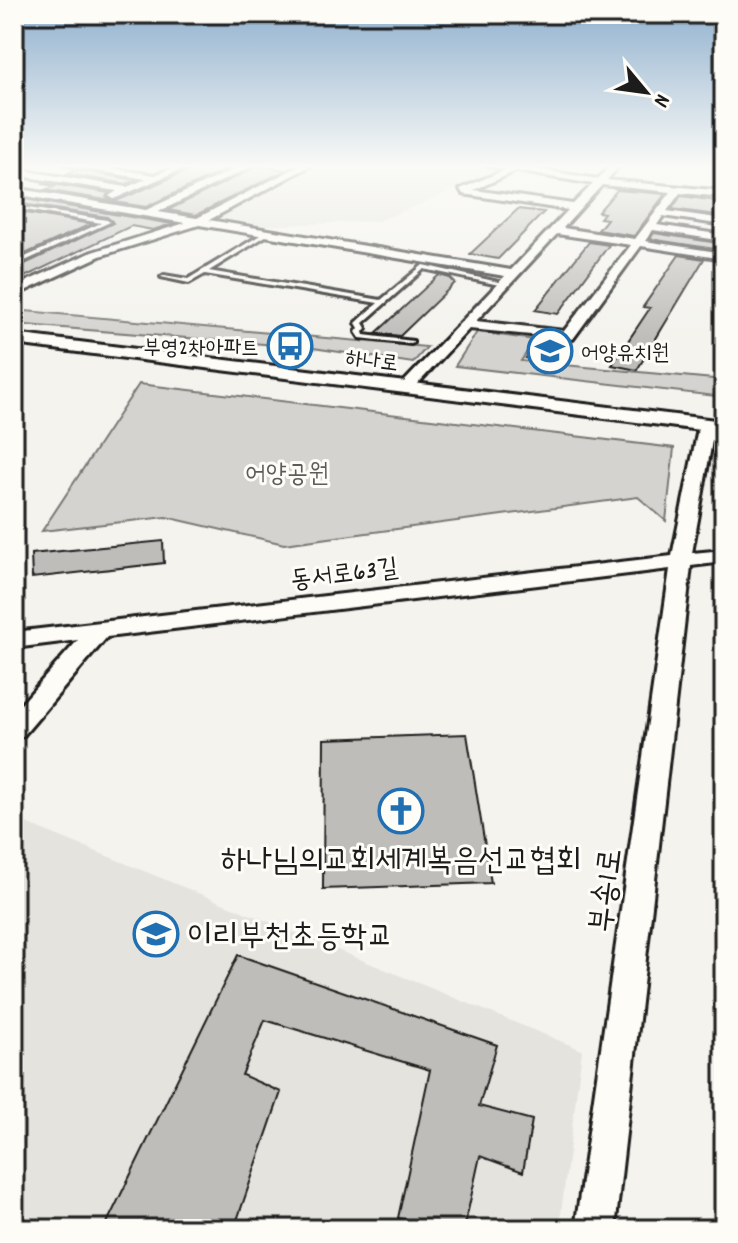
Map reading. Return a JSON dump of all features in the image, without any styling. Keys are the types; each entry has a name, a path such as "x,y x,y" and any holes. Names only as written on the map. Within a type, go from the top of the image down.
{"street":[{"path":"14,292 96,254 195,223"},
{"path":"204,223 508,279"},
{"path":"407,387 562,223"},
{"path":"464,324 568,336 654,223"},
{"path":"651,227 724,238"},
{"path":"555,230 724,256"},
{"name":"하나로","path":"14,339 715,426"},
{"name":"부송1로","path":"595,1229 681,561 715,426"},
{"path":"681,561 724,556"},
{"name":"동서로63길","path":"14,640 681,561"},
{"path":"14,729 102,628"}],"lane":[{"path":"14,264 105,223"},
{"path":"164,277 189,281 267,233"},
{"path":"411,342 359,335 363,328 359,323 423,267 508,279"},
{"path":"204,272 382,302"}],"shaded area":[{"path":"236,223 328,223 254,226"},
{"name":"이리부천초등학교","path":"14,818 582,1050 559,1229 14,1229"}],"green space":[{"path":"14,310 427,347 413,363 313,348 14,324"},
{"path":"477,332 535,340 521,361 724,380 724,397 455,366"},
{"name":"어양공원","path":"139,384 674,448 666,521 638,497 284,544 166,517 42,531"}],"building":[{"path":"14,223 91,224 14,259"},
{"path":"113,223 172,224 153,230 131,226 14,282 14,269"},
{"path":"503,223 533,223 498,259 470,254"},
{"path":"604,223 644,223 634,236 598,230"},
{"path":"654,233 724,244 717,244 715,249 650,239"},
{"path":"589,242 609,245 558,314 535,310"},
{"path":"679,255 704,259 637,370 612,365 650,308 643,307"},
{"path":"439,275 455,283 400,336 376,333"},
{"path":"540,340 568,346 555,364 526,358"},
{"path":"163,541 164,563 32,578 31,554"},
{"name":"하나님의교회세계복음선교협회","path":"467,734 491,883 323,889 324,739"},
{"path":"238,955 497,1045 479,1106 532,1120 523,1172 480,1156 464,1229 443,1229 398,1218 430,1070 265,1020 242,1075 281,1092 234,1229 104,1229"}],"place":[{"name":"부영2차아파트","path":"290,346"},
{"name":"어양유치원","path":"550,351"},
{"name":"하나님의교회세계복음선교협회","path":"401,811"},
{"name":"이리부천초등학교","path":"156,934"}]}
